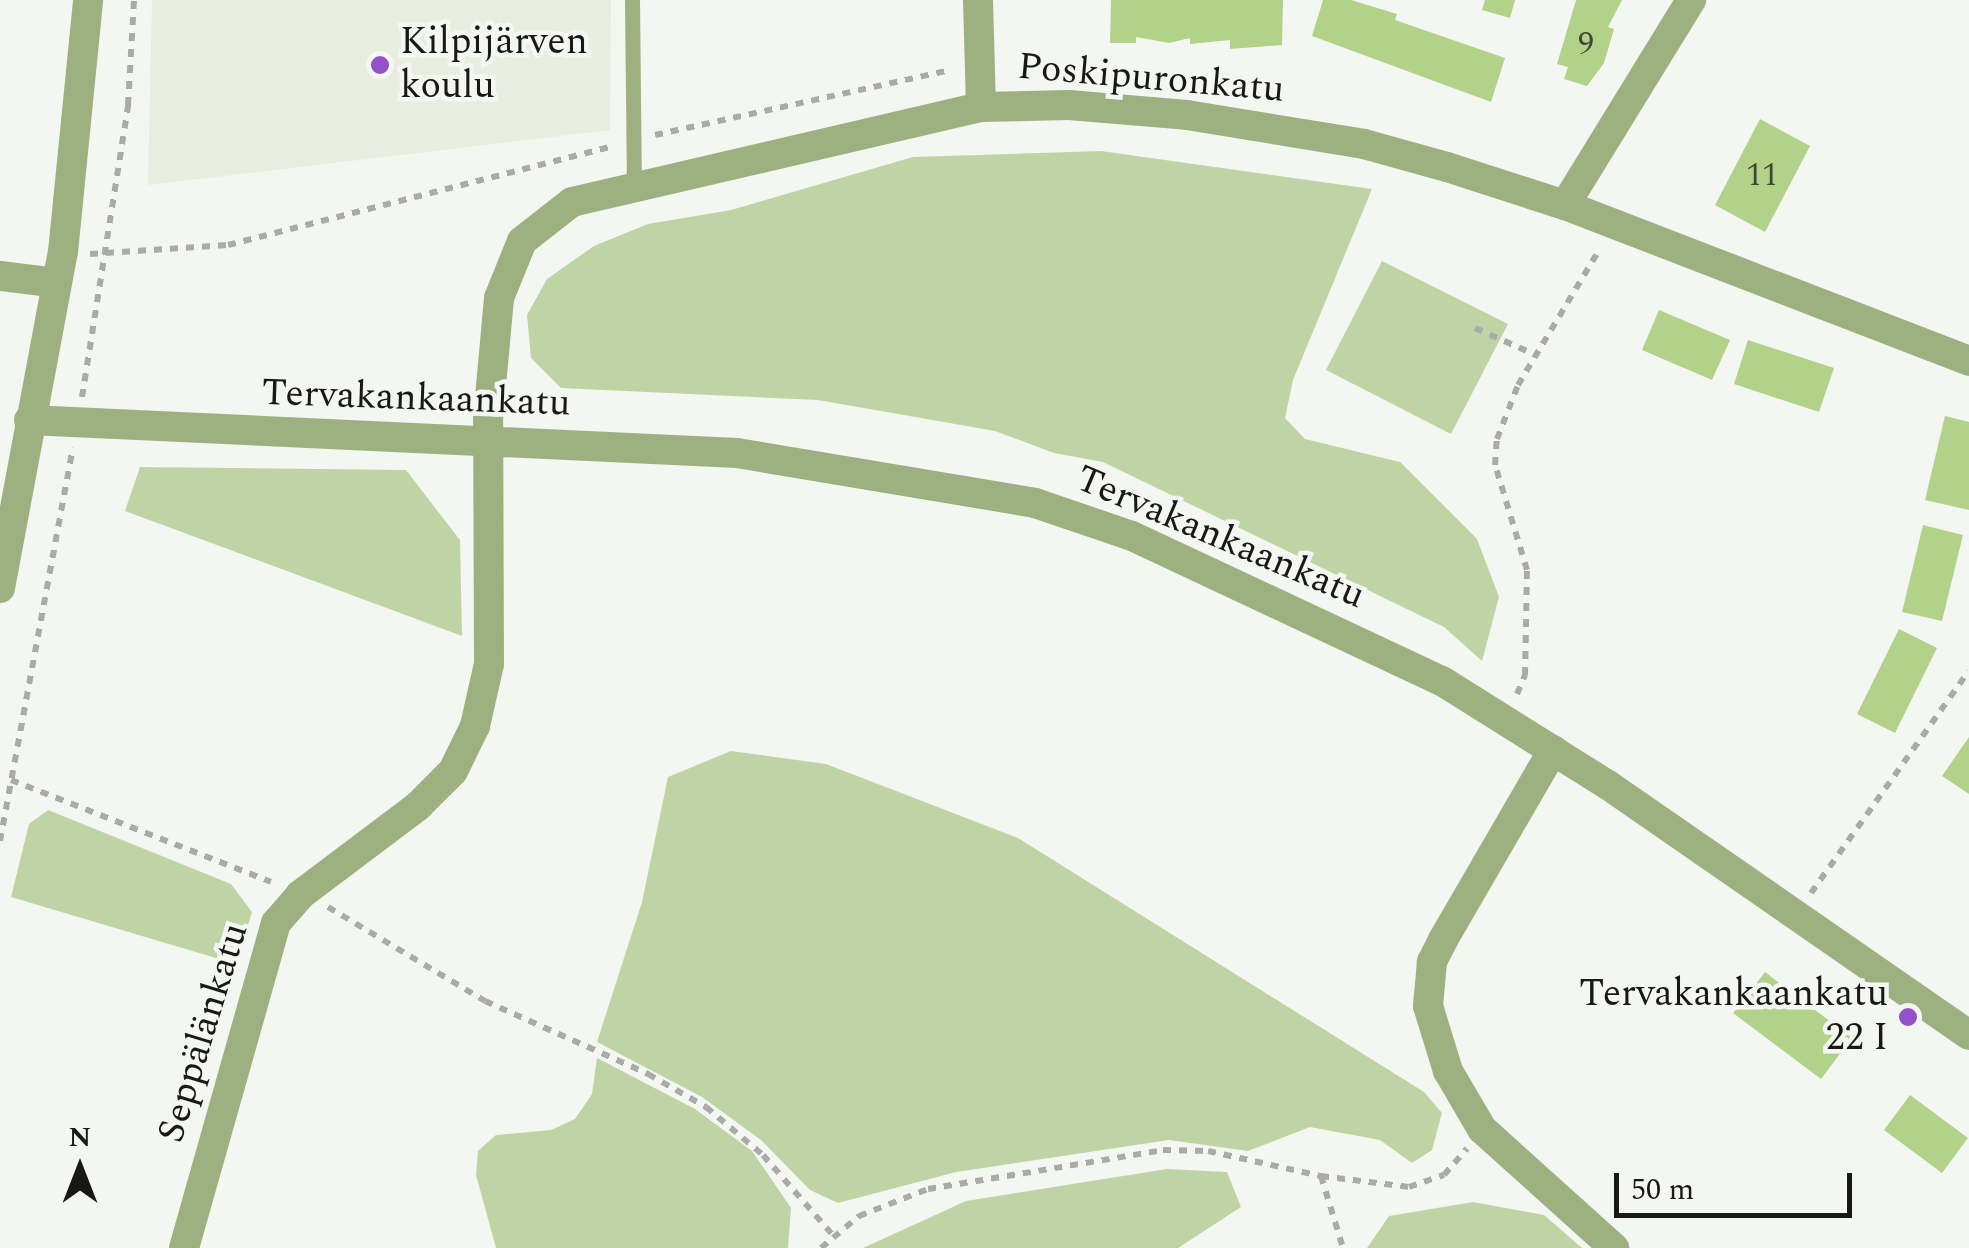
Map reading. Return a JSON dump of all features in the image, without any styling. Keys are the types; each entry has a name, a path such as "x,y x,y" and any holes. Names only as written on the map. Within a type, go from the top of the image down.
{"street":[{"path":"0,588 63,252 88,0"},
{"path":"978,0 980,107"},
{"path":"1566,205 1691,0"},
{"name":"Poskipuronkatu","path":"489,445 499,298 522,241 572,202 980,107 1108,108 1364,144 1566,205 1969,362"},
{"path":"0,276 57,283"},
{"name":"Tervakankaankatu","path":"29,420 489,445 737,453 1035,504 1132,536 1442,681 1553,750 1969,1035"},
{"name":"Seppälänkatu","path":"184,1248 263,954 276,924 300,895 418,806 452,771 475,726 488,664 489,445"},
{"path":"1553,750 1443,940 1428,980 1428,1006 1448,1072 1482,1129 1614,1248"}],"lane":[{"path":"632,0 630,141 634,185"}],"path":[{"path":"81,402 107,255 134,0"},
{"path":"63,252 107,255 228,244 630,141 940,71 977,70"},
{"path":"1517,696 1525,675 1527,570 1494,465 1505,411 1603,244 1589,237"},
{"path":"1475,328 1536,355"},
{"path":"0,840 70,461"},
{"path":"1811,893 1969,671"},
{"path":"12,780 300,895 486,1001 648,1074 706,1108 763,1155 832,1234"},
{"path":"821,1248 832,1234 928,1188 1163,1150 1242,1156 1320,1176 1385,1187 1426,1182 1444,1175 1482,1129"},
{"path":"1320,1176 1343,1248"}],"shaded area":[{"name":"Kilpijärven koulu","path":"152,0 611,0 610,130 148,185"}],"green space":[{"path":"1101,151 1372,189 1293,380 1285,418 1305,439 1400,462 1477,539 1499,597 1482,661 1444,627 1103,462 1054,453 995,431 818,400 561,388 531,358 527,315 547,279 594,246 648,224 731,210 913,157"},
{"path":"1382,261 1508,324 1451,434 1326,370"},
{"path":"140,467 406,470 460,540 462,636 125,511"},
{"path":"731,751 826,764 1018,838 1424,1092 1442,1113 1432,1150 1412,1163 1380,1140 1310,1127 1248,1151 1169,1140 956,1172 838,1203 810,1190 761,1140 702,1097 597,1042 642,902 668,777"},
{"path":"48,810 231,884 252,912 236,964 11,897 29,824"},
{"path":"597,1058 695,1109 752,1151 791,1208 788,1248 496,1248 476,1175 478,1151 496,1135 551,1130 575,1119 592,1094"},
{"path":"1167,1169 1227,1172 1241,1207 1178,1248 863,1248 966,1201"},
{"path":"1473,1202 1544,1215 1582,1248 1367,1248 1389,1216"}],"building":[{"path":"1111,0 1283,0 1282,45 1230,49 1230,40 1190,44 1190,38 1169,43 1136,37 1136,43 1110,43"},
{"path":"1323,0 1351,0 1397,14 1395,20 1505,58 1491,102 1312,36"},
{"path":"1485,0 1515,0 1510,18 1482,10"},
{"path":"1576,0 1622,0 1608,27 1614,29 1604,63 1587,86 1564,79 1568,67 1557,64"},
{"path":"1760,119 1810,146 1765,232 1715,205"},
{"path":"1659,310 1730,340 1712,380 1642,350"},
{"path":"1748,340 1834,368 1819,412 1734,384"},
{"path":"1945,416 1969,422 1969,510 1925,500"},
{"path":"1923,525 1963,535 1942,621 1902,612"},
{"path":"1899,629 1937,648 1895,733 1857,714"},
{"path":"1969,737 1969,794 1942,776"},
{"path":"1765,972 1852,1038 1821,1079 1733,1013"},
{"path":"1910,1095 1968,1138 1942,1173 1884,1130"}],"place":[{"name":"Kilpijärven koulu","path":"380,65"},
{"name":"Tervakankaankatu 22 I","path":"1908,1017"}]}
